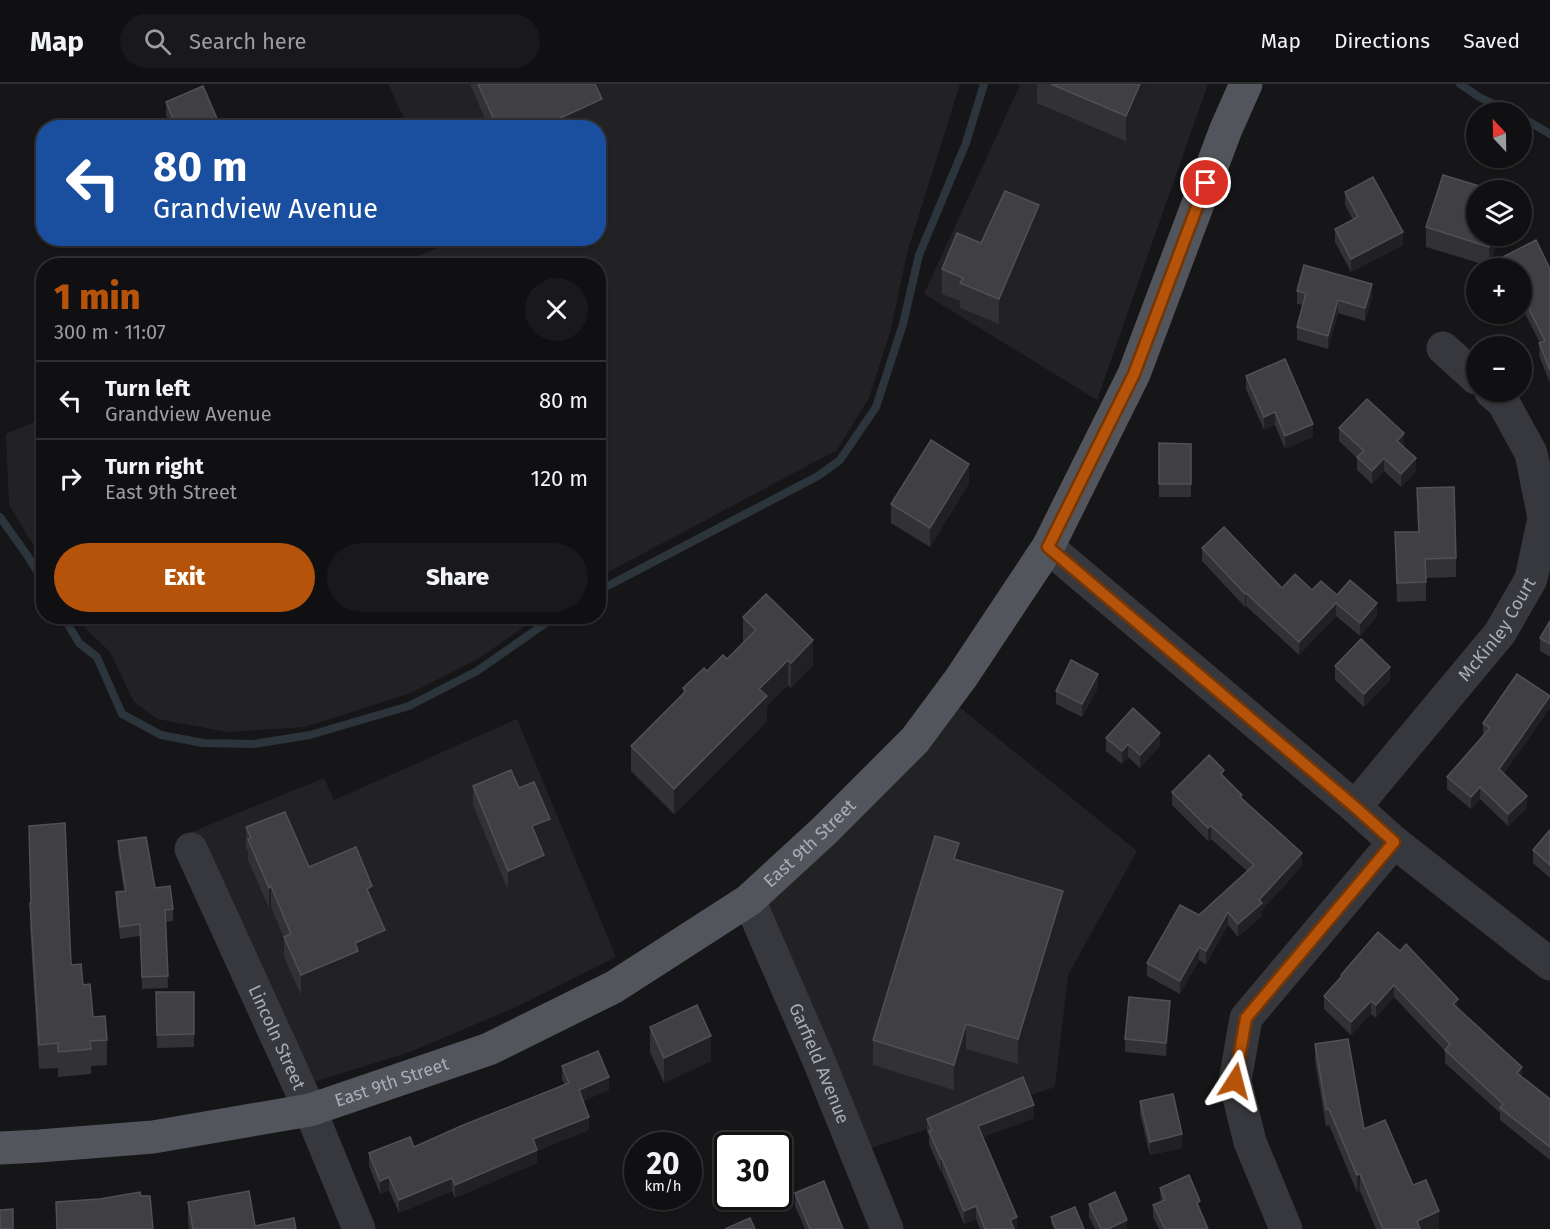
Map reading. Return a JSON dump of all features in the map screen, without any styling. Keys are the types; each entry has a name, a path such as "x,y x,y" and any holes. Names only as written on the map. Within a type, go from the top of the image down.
{"main road":[{"name":"East 9th Street","path":"0,1148 153,1137 310,1110 489,1049 614,987 749,900 824,831 915,740 961,678 1048,547 1134,374 1222,140 1246,84"}],"street":[{"path":"1443,348 1466,369"},
{"name":"McKinley Court","path":"1355,807 1500,633 1531,579 1544,518 1531,453 1503,402"},
{"path":"1048,547 1394,842 1550,964"},
{"path":"1286,1229 1250,1142 1235,1081 1246,1018 1394,842"},
{"name":"Lincoln Street","path":"191,849 310,1110 359,1229"},
{"name":"Garfield Avenue","path":"749,900 819,1061 887,1229"}],"shaded area":[{"path":"388,84 960,84 907,253 891,329 869,398 837,450 606,573 606,258 414,258 442,246 606,246 606,120 405,120"},
{"path":"1017,84 1208,84 1097,400 924,294 1020,85"},
{"path":"36,421 36,549 9,505 6,434"},
{"path":"82,624 528,624 478,659 411,693 305,727 228,732 157,719 134,702 110,652"},
{"path":"953,702 1137,851 1068,975 1055,1087 862,1151 762,899"},
{"path":"517,719 616,957 514,1008 410,1052 288,1090 177,838 324,778 334,800"}],"building":[{"path":"478,84 595,84 602,99 556,120 494,120"},
{"path":"1051,84 1140,84 1126,116"},
{"path":"203,86 218,120 174,120 166,102"},
{"path":"1443,175 1466,182 1466,240 1426,227"},
{"path":"1373,177 1403,232 1351,259 1335,229 1358,217 1345,192"},
{"path":"1005,191 1039,205 999,299 960,283 963,278 942,269 957,233 981,243"},
{"path":"1536,240 1550,269 1550,370 1539,343 1545,341 1532,315 1532,258 1503,257 1524,246 1532,246 1532,242"},
{"path":"1304,265 1372,284 1365,308 1338,300 1328,336 1297,327 1306,293 1297,291"},
{"path":"1285,359 1313,424 1285,436 1275,412 1264,417 1246,376"},
{"path":"1367,399 1404,433 1397,441 1416,458 1401,474 1384,458 1372,471 1357,457 1364,451 1339,428"},
{"path":"931,440 969,464 930,528 891,504"},
{"path":"1159,443 1191,444 1191,484 1159,484"},
{"path":"1454,487 1456,558 1425,559 1426,582 1397,583 1395,532 1419,532 1417,488"},
{"path":"1224,527 1282,588 1295,574 1312,590 1321,581 1337,595 1350,580 1377,603 1360,623 1336,603 1299,642 1245,594 1202,548"},
{"path":"766,594 813,640 791,663 788,660 759,689 767,696 674,789 631,746 686,691 683,688 704,668 707,671 723,655 727,659 756,630 743,617"},
{"path":"1550,621 1550,644 1540,638"},
{"path":"1361,639 1390,667 1364,694 1335,666"},
{"path":"1071,660 1098,674 1082,704 1056,691"},
{"path":"1517,674 1550,696 1499,769 1527,796 1508,814 1480,787 1471,797 1447,777 1490,728 1483,723"},
{"path":"1133,708 1160,733 1140,755 1128,744 1122,751 1106,738"},
{"path":"1209,755 1224,770 1221,774 1242,795 1240,797 1302,853 1259,900 1262,903 1238,924 1228,912 1206,951 1199,947 1180,981 1147,963 1180,905 1199,915 1254,865 1211,826 1208,828 1172,792"},
{"path":"511,770 519,788 534,782 550,819 532,826 544,855 508,871 473,786"},
{"path":"285,812 309,867 356,847 372,886 367,889 385,930 355,943 358,951 301,975 284,937 291,934 248,839 251,838 246,827"},
{"path":"65,823 71,965 81,964 83,985 90,984 93,1017 105,1016 107,1040 90,1041 91,1049 58,1052 58,1043 39,1045 30,903 29,826"},
{"path":"1550,830 1550,865 1533,850"},
{"path":"935,836 959,843 954,859 1063,891 1018,1039 966,1024 954,1065 873,1040"},
{"path":"146,837 155,888 170,886 173,909 165,910 168,976 142,977 140,924 120,927 116,892 126,891 118,841"},
{"path":"1378,932 1400,951 1406,944 1458,999 1453,1004 1522,1067 1517,1073 1550,1099 1550,1147 1500,1108 1503,1104 1445,1050 1450,1044 1394,985 1376,1005 1371,1001 1351,1022 1324,996"},
{"path":"156,992 194,992 194,1034 157,1035"},
{"path":"1129,997 1170,1001 1166,1043 1125,1039"},
{"path":"697,1005 711,1036 664,1058 650,1027"},
{"path":"1348,1039 1364,1129 1385,1120 1413,1185 1426,1180 1439,1211 1417,1221 1420,1229 1383,1229 1360,1174 1357,1175 1329,1109 1326,1109 1315,1044"},
{"path":"598,1051 609,1077 579,1090 589,1117 533,1139 537,1150 455,1185 452,1178 399,1200 389,1177 380,1181 369,1153 410,1137 414,1147 569,1083 562,1066"},
{"path":"1023,1077 1034,1105 978,1126 1017,1217 1010,1220 1014,1229 985,1229 976,1206 964,1211 929,1131 932,1130 927,1119"},
{"path":"1173,1094 1182,1134 1150,1142 1140,1101"},
{"path":"1189,1175 1208,1229 1165,1229 1153,1205 1165,1200 1160,1188"},
{"path":"824,1181 843,1229 810,1229 795,1193"},
{"path":"249,1191 255,1226 294,1218 296,1229 193,1229 188,1202"},
{"path":"140,1192 141,1196 150,1196 153,1229 57,1229 56,1202 100,1199"},
{"path":"1115,1192 1127,1220 1108,1229 1101,1229 1089,1204"},
{"path":"1075,1207 1084,1229 1056,1229 1051,1217"},
{"path":"13,1209 13,1229 0,1229 0,1210"},
{"path":"750,1218 755,1229 725,1229"}],"waterway":[{"path":"606,587 818,476 840,460 876,407 903,324 919,255 966,143 984,84"},
{"path":"1460,84 1490,102"},
{"path":"1532,123 1550,134"},
{"path":"0,517 36,570"},
{"path":"68,624 79,643 97,657 122,714 161,735 203,743 253,744 310,735 409,706 477,671 545,624"}],"route":[{"path":"1206,183 1134,374 1048,547 1394,842 1246,1018 1235,1081"}]}
